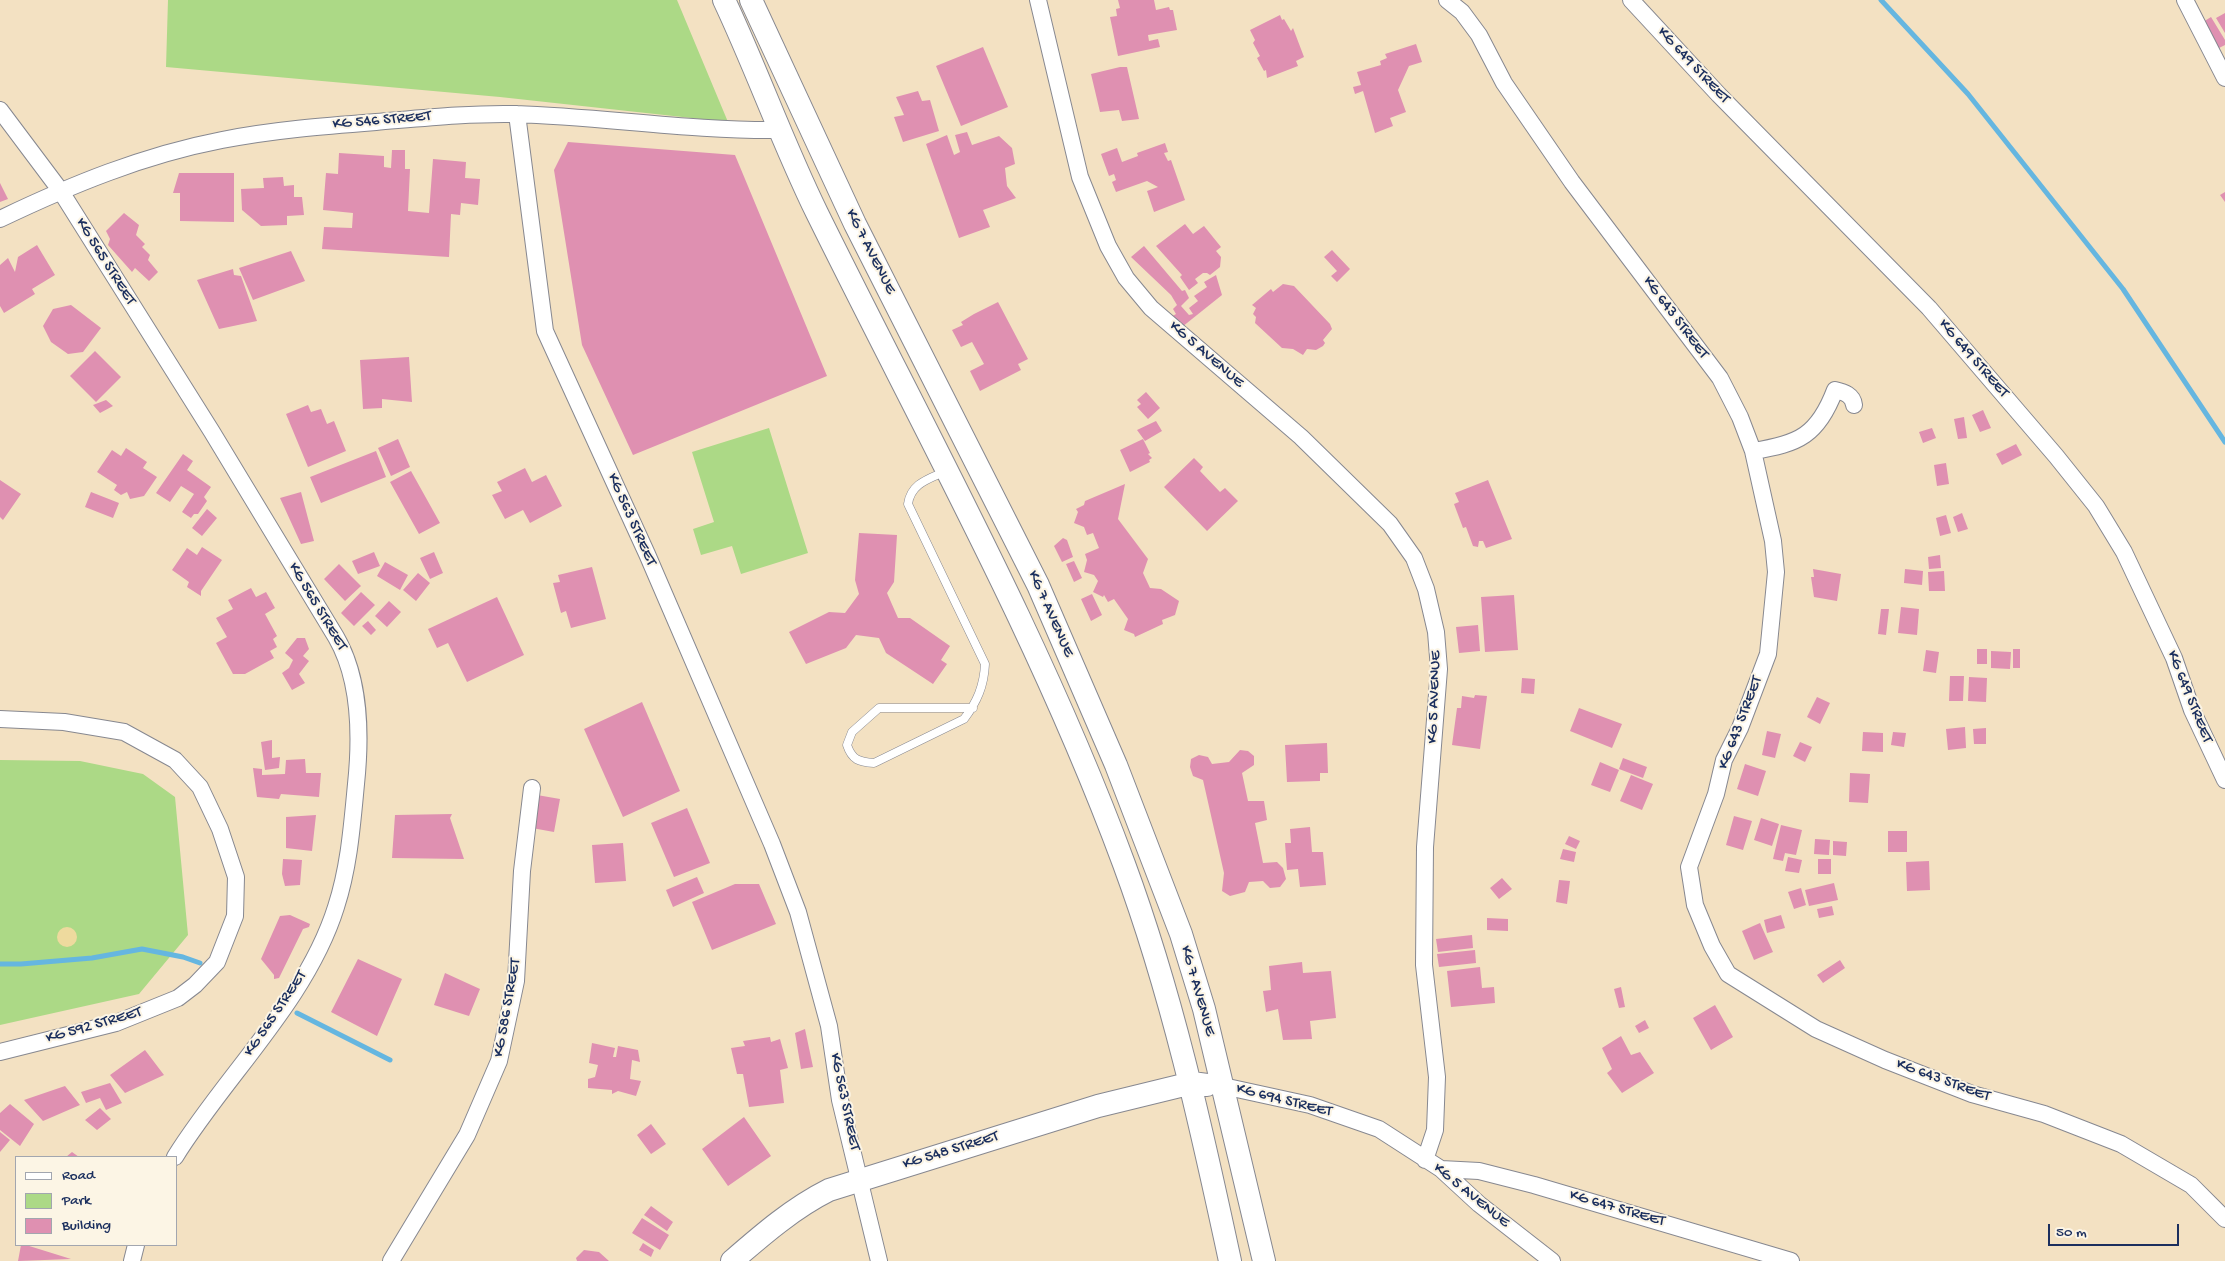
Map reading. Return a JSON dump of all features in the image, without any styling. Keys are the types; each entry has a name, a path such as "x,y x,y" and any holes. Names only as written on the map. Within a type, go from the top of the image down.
{"main road":[{"name":"KG 7 AVENUE","path":"724,0 779,130 816,210 1006,591 1088,774 1130,884 1192,1083 1230,1261"},
{"name":"KG 7 AVENUE","path":"751,0 855,224 944,395 1042,594 1116,765 1164,888 1204,1009 1223,1086 1232,1136 1264,1261"},
{"name":"KG 694 STREET","path":"1192,1083 1223,1086"},
{"name":"KG 548 STREET","path":"732,1261 768,1230 809,1200 860,1178 1098,1106 1192,1083"}],"street":[{"name":"KG 5 AVENUE","path":"1038,0 1080,177 1108,246 1126,278 1151,308 1301,437 1390,524 1414,558 1426,589 1436,632 1439,669 1425,847 1424,965 1437,1077 1435,1130 1425,1160 1441,1169 1479,1204 1552,1261"},
{"name":"KG 643 STREET","path":"1447,0 1462,12 1479,35 1504,83 1572,182 1720,378 1740,416 1753,451 1773,541 1776,572 1768,654 1740,728 1724,760 1716,794 1689,866 1695,905 1712,946 1728,974 1816,1029 1885,1060 1972,1094 2044,1114 2121,1144 2191,1185 2225,1219"},
{"name":"KG 649 STREET","path":"1631,0 1719,94 1929,308 2056,456 2096,506 2124,552 2174,658 2192,710 2225,780"},
{"path":"2185,0 2225,78"},
{"name":"KG 565 STREET","path":"0,110 60,190 212,432 346,655 360,733 348,862 336,908 318,952 280,1013 192,1129 175,1156"},
{"name":"KG 546 STREET","path":"0,219 60,190 140,161 220,140 281,130 464,113 517,114 741,130 779,130"},
{"name":"KG 563 STREET","path":"517,114 540,304 545,331 647,554 772,844 798,912 829,1026 840,1100 879,1261"},
{"path":"1753,451 1785,445 1809,432 1827,411 1835,390 1844,392 1854,400 1854,405"},
{"name":"KG 592 STREET","path":"0,719 64,722 124,732 175,760 200,787 220,829 236,877 235,916 217,962 196,985 178,998 116,1023 0,1052"},
{"name":"KG 586 STREET","path":"391,1261 467,1135 499,1061 516,981 522,871 532,788"},
{"name":"KG 694 STREET","path":"1223,1086 1327,1109 1378,1129 1425,1160"},
{"name":"KG 647 STREET","path":"1441,1169 1479,1171 1534,1184 1791,1261"},
{"path":"132,1261 136,1246"}],"lane":[{"path":"947,470 915,486 909,494 908,504 985,664 984,677 972,708 964,720 874,763 859,762 850,756 847,745 852,732 879,708 972,708"}],"green space":[{"path":"168,0 677,0 728,122 500,97 166,67"},
{"path":"769,428 808,553 741,574 732,546 701,555 693,529 714,522 692,452"},
{"path":"0,760 80,761 143,774 175,797 188,935 139,994 0,1025"}],"sand":[{"path":"63,927 71,927 77,933 77,941 71,947 63,947 57,941 57,933"}],"building":[{"path":"1118,0 1154,0 1156,10 1169,7 1170,10 1173,10 1177,30 1148,35 1149,41 1158,39 1160,47 1118,56 1110,17 1117,16 1116,9 1120,8"},
{"path":"2225,13 2225,33 2216,18"},
{"path":"1280,15 1291,31 1293,28 1304,57 1296,61 1298,66 1267,78 1266,70 1264,71 1257,58 1260,56 1253,43 1255,40 1250,30"},
{"path":"2211,17 2225,40 2225,45 2219,48 2203,22"},
{"path":"1416,44 1422,62 1409,66 1398,90 1406,112 1390,118 1393,126 1375,133 1363,91 1355,94 1353,87 1361,85 1357,72 1381,65 1380,61 1387,58 1385,54"},
{"path":"983,47 1008,107 961,126 936,66"},
{"path":"1127,67 1139,119 1122,121 1119,110 1100,112 1091,74"},
{"path":"918,91 922,101 930,100 939,131 903,142 894,117 904,115 896,97"},
{"path":"967,132 972,145 999,136 1012,148 1015,164 1005,168 1007,186 1016,198 983,210 990,227 959,238 926,144 947,135 954,155 960,152 955,135"},
{"path":"568,142 735,155 827,376 633,455 582,345 554,170"},
{"path":"1165,143 1168,152 1164,153 1168,161 1171,160 1185,200 1154,212 1147,191 1158,187 1147,181 1116,192 1112,182 1116,180 1114,174 1109,176 1101,154 1117,148 1122,162 1138,156 1137,153"},
{"path":"392,150 405,150 405,169 410,169 408,211 429,213 433,159 466,162 465,178 480,179 478,205 461,203 460,215 451,214 449,257 322,249 324,227 352,228 353,213 323,210 326,173 338,174 339,153 384,156 384,167 391,168"},
{"path":"179,173 234,173 234,222 180,221 180,193 173,193"},
{"path":"283,177 284,186 294,185 294,197 302,197 304,215 287,216 287,225 261,226 242,210 241,189 264,188 263,178"},
{"path":"0,183 8,199 0,202"},
{"path":"2225,192 2225,202 2220,195"},
{"path":"124,213 139,225 136,235 145,244 142,247 150,255 148,260 158,272 149,281 135,268 132,272 108,245 110,239 106,231"},
{"path":"1185,224 1193,234 1204,226 1221,247 1216,251 1221,257 1220,267 1210,275 1203,273 1195,279 1198,283 1189,290 1180,277 1182,275 1156,246"},
{"path":"37,245 55,275 32,289 35,294 4,313 0,306 0,265 8,258 15,272 18,257"},
{"path":"1144,246 1182,291 1185,290 1189,298 1181,306 1189,315 1193,314 1189,308 1198,301 1194,296 1207,287 1204,282 1216,275 1222,295 1182,327 1171,317 1176,314 1173,309 1177,305 1171,295 1131,257"},
{"path":"1332,250 1350,269 1337,282 1331,276 1337,271 1324,257"},
{"path":"291,251 305,281 253,300 239,268"},
{"path":"233,269 234,275 241,276 257,321 219,329 197,280"},
{"path":"1283,284 1294,286 1330,324 1332,329 1323,340 1325,343 1316,350 1307,349 1303,355 1293,349 1282,348 1255,323 1256,317 1253,314 1256,308 1252,305 1271,289 1273,292"},
{"path":"998,302 1028,359 1018,364 1021,370 980,391 970,371 984,364 972,342 961,347 952,330 963,325 961,322 974,314"},
{"path":"71,305 101,328 83,352 68,354 51,342 43,326 53,309"},
{"path":"95,351 121,377 96,402 70,376"},
{"path":"409,357 412,402 382,399 382,408 363,409 360,360"},
{"path":"1146,392 1160,408 1148,419 1137,407 1141,404 1137,400"},
{"path":"106,400 113,406 100,413 93,405"},
{"path":"308,405 311,412 321,409 327,424 334,421 346,451 308,467 286,414"},
{"path":"1983,410 1991,428 1980,432 1972,415"},
{"path":"1964,417 1967,438 1958,439 1954,419"},
{"path":"1156,421 1162,431 1145,441 1137,430"},
{"path":"1932,428 1936,438 1923,443 1919,432"},
{"path":"398,439 410,467 391,476 378,448"},
{"path":"1143,439 1150,453 1148,454 1152,458 1149,460 1150,462 1130,472 1120,450"},
{"path":"2016,444 2022,455 2002,465 1996,454"},
{"path":"126,448 147,462 143,468 157,477 144,496 130,499 127,492 121,495 114,490 117,485 97,472 112,450 121,456"},
{"path":"376,451 386,477 321,503 310,477"},
{"path":"183,454 193,461 187,470 211,487 204,497 207,501 198,514 194,514 191,518 182,512 194,494 181,486 170,502 156,493"},
{"path":"1194,458 1203,467 1200,471 1220,492 1225,488 1238,501 1207,531 1164,487"},
{"path":"1946,463 1949,484 1937,486 1934,465"},
{"path":"525,468 532,482 546,475 562,506 530,523 523,510 505,519 492,495 502,491 497,482"},
{"path":"411,471 440,523 419,534 390,482"},
{"path":"0,480 21,494 3,520 0,517"},
{"path":"1488,480 1512,539 1486,548 1483,541 1479,541 1478,547 1473,546 1466,527 1463,528 1454,504 1459,502 1455,493"},
{"path":"1125,484 1118,519 1148,559 1143,573 1150,588 1161,589 1179,601 1175,615 1162,620 1163,624 1135,637 1134,634 1124,630 1128,619 1114,599 1108,602 1104,595 1103,597 1093,592 1098,581 1094,575 1084,572 1087,560 1085,554 1099,548 1093,533 1087,535 1084,527 1074,523 1078,512 1076,509 1084,505 1085,501"},
{"path":"91,492 119,503 113,518 85,507"},
{"path":"301,492 314,541 301,544 280,498"},
{"path":"207,509 217,518 202,536 192,528"},
{"path":"1962,513 1968,529 1958,532 1953,517"},
{"path":"1946,515 1951,533 1940,536 1936,518"},
{"path":"859,533 897,535 894,582 887,593 898,618 910,618 950,646 941,660 947,664 933,684 886,653 879,638 856,635 846,648 806,664 789,632 829,612 845,613 859,594 855,580"},
{"path":"1063,538 1067,540 1073,557 1062,562 1054,546"},
{"path":"202,547 222,560 201,591 201,596 187,587 189,582 172,570 187,548 197,555"},
{"path":"374,552 380,566 358,574 352,561"},
{"path":"434,552 443,573 430,579 420,558"},
{"path":"1940,555 1941,568 1929,569 1928,557"},
{"path":"1074,561 1082,578 1074,582 1066,564"},
{"path":"385,562 408,575 400,590 377,576"},
{"path":"339,564 361,586 345,601 324,579"},
{"path":"592,567 606,619 571,628 566,611 561,613 553,583 560,582 558,575"},
{"path":"1813,569 1841,574 1837,601 1814,597 1811,577 1814,577"},
{"path":"1905,569 1923,571 1922,585 1904,583"},
{"path":"1944,571 1945,591 1929,591 1928,572"},
{"path":"418,573 430,583 416,601 403,590"},
{"path":"251,588 256,597 266,592 275,608 265,614 277,636 273,639 277,647 270,651 274,658 245,674 233,674 216,643 227,637 216,618 233,609 228,600"},
{"path":"361,592 375,605 354,626 341,613"},
{"path":"1092,594 1102,615 1091,621 1081,599"},
{"path":"1514,595 1518,650 1485,652 1481,597"},
{"path":"497,597 524,655 467,682 448,643 437,648 428,629"},
{"path":"389,601 401,612 387,627 375,616"},
{"path":"1901,607 1919,609 1917,635 1898,633"},
{"path":"1881,609 1889,609 1886,635 1878,634"},
{"path":"368,621 376,630 371,635 362,626"},
{"path":"1478,625 1480,651 1459,653 1456,627"},
{"path":"297,638 305,638 309,649 303,656 309,661 299,674 305,683 292,690 282,673 289,668 293,660 285,653"},
{"path":"1977,649 1987,649 1987,664 1977,664"},
{"path":"2013,649 2020,649 2020,668 2013,668"},
{"path":"1926,650 1939,652 1936,673 1923,671"},
{"path":"1991,651 2011,652 2010,669 1991,668"},
{"path":"1950,676 1964,676 1963,701 1949,701"},
{"path":"1969,677 1987,678 1986,702 1968,701"},
{"path":"1522,678 1535,679 1534,694 1521,693"},
{"path":"1475,695 1487,696 1480,749 1452,745 1457,708 1461,708 1462,696 1474,698"},
{"path":"1817,697 1830,703 1820,724 1807,717"},
{"path":"642,702 680,791 623,817 584,729"},
{"path":"1579,708 1622,724 1612,748 1570,731"},
{"path":"1965,727 1966,748 1948,750 1946,729"},
{"path":"1986,728 1986,744 1974,744 1973,729"},
{"path":"1767,731 1781,734 1775,758 1762,755"},
{"path":"1863,732 1883,733 1883,752 1862,751"},
{"path":"1893,732 1906,733 1904,747 1891,745"},
{"path":"272,740 272,758 280,757 279,768 265,770 261,742"},
{"path":"1800,742 1812,747 1805,762 1793,756"},
{"path":"1327,743 1328,773 1320,773 1320,781 1287,782 1285,745"},
{"path":"1240,750 1248,751 1254,756 1254,765 1242,773 1248,801 1264,801 1267,820 1255,823 1263,863 1277,862 1283,868 1286,879 1280,887 1270,888 1263,881 1249,882 1245,892 1230,896 1222,891 1224,873 1203,780 1193,776 1190,767 1191,759 1199,755 1208,757 1212,764 1229,762"},
{"path":"1623,758 1647,767 1643,778 1619,769"},
{"path":"305,759 306,773 321,773 319,797 281,794 279,799 257,797 253,768 262,769 262,775 285,774 286,760"},
{"path":"1600,762 1619,770 1610,792 1591,785"},
{"path":"1745,764 1766,771 1758,796 1737,789"},
{"path":"1850,773 1870,774 1868,803 1849,802"},
{"path":"1631,775 1653,784 1642,810 1620,801"},
{"path":"537,795 560,799 554,832 532,828"},
{"path":"687,808 710,863 674,877 651,823"},
{"path":"452,814 450,818 464,859 392,858 395,815"},
{"path":"316,815 312,851 286,848 286,817"},
{"path":"1734,816 1752,821 1743,850 1726,845"},
{"path":"1761,818 1779,824 1772,846 1754,840"},
{"path":"1781,825 1802,830 1796,855 1785,853 1783,861 1773,859"},
{"path":"1310,827 1312,852 1323,852 1326,885 1300,887 1298,869 1287,870 1285,843 1291,843 1290,829"},
{"path":"1888,831 1907,831 1907,852 1888,852"},
{"path":"1569,836 1580,841 1576,849 1565,844"},
{"path":"1815,839 1830,840 1829,855 1814,854"},
{"path":"1833,841 1847,842 1846,856 1833,855"},
{"path":"623,843 626,881 595,883 592,845"},
{"path":"1563,849 1576,852 1574,862 1560,859"},
{"path":"1788,857 1802,860 1799,873 1785,871"},
{"path":"283,859 302,860 300,885 285,886 282,874"},
{"path":"1818,859 1831,859 1831,874 1818,874"},
{"path":"1929,861 1930,890 1907,891 1906,862"},
{"path":"697,877 704,893 673,907 666,890"},
{"path":"1502,878 1512,889 1499,899 1490,888"},
{"path":"1559,880 1570,881 1567,904 1556,902"},
{"path":"1834,883 1838,900 1809,906 1805,890"},
{"path":"735,884 759,884 776,924 712,950 692,902"},
{"path":"1801,888 1806,905 1794,909 1788,892"},
{"path":"1832,906 1834,915 1819,918 1817,909"},
{"path":"290,915 310,924 309,927 303,929 279,978 274,979 274,975 261,959 280,916"},
{"path":"1781,915 1785,928 1767,933 1764,920"},
{"path":"1487,918 1508,919 1508,931 1487,930"},
{"path":"1760,923 1773,952 1754,960 1742,931"},
{"path":"1472,935 1473,948 1438,952 1436,939"},
{"path":"1475,950 1476,963 1439,967 1437,954"},
{"path":"358,959 402,979 377,1036 331,1012"},
{"path":"1840,960 1845,968 1823,983 1817,975"},
{"path":"1302,962 1303,973 1331,971 1336,1018 1310,1021 1312,1039 1283,1040 1278,1009 1266,1012 1263,991 1271,990 1269,966"},
{"path":"1480,967 1482,988 1494,987 1495,1003 1451,1007 1447,971"},
{"path":"445,973 480,989 469,1016 434,1005"},
{"path":"1621,987 1625,1007 1619,1008 1614,989"},
{"path":"1715,1005 1733,1037 1711,1050 1693,1018"},
{"path":"1645,1020 1649,1028 1639,1033 1635,1026"},
{"path":"805,1029 813,1067 801,1069 795,1033"},
{"path":"1621,1036 1631,1055 1640,1052 1654,1073 1622,1093 1607,1073 1612,1069 1602,1048"},
{"path":"770,1037 771,1042 780,1039 788,1068 780,1070 784,1103 749,1107 743,1074 737,1074 731,1048 745,1046 743,1041"},
{"path":"592,1043 615,1048 613,1057 616,1057 618,1046 638,1050 640,1062 632,1060 630,1079 641,1081 636,1096 618,1091 612,1094 612,1090 588,1088 588,1079 595,1077 598,1065 589,1063"},
{"path":"145,1050 164,1075 125,1093 110,1075"},
{"path":"110,1083 122,1103 106,1110 100,1098 86,1103 81,1092"},
{"path":"65,1086 80,1105 43,1121 24,1100"},
{"path":"10,1104 34,1124 20,1146 0,1130 0,1113"},
{"path":"100,1108 111,1119 97,1130 85,1120"},
{"path":"744,1117 771,1156 728,1186 702,1149"},
{"path":"651,1124 666,1144 651,1154 637,1135"},
{"path":"0,1132 10,1140 0,1152"},
{"path":"72,1152 78,1156 67,1156"},
{"path":"651,1206 673,1222 667,1231 644,1215"},
{"path":"642,1218 669,1235 660,1250 632,1233"},
{"path":"643,1243 654,1250 651,1257 639,1250"},
{"path":"21,1246 29,1246 71,1259 18,1261"},
{"path":"584,1250 599,1252 609,1261 577,1261 576,1258"}],"waterway":[{"path":"1881,0 1968,94 2123,289 2225,442"},
{"path":"0,964 92,958 142,949 183,957 200,963"},
{"path":"297,1013 390,1060"}]}
